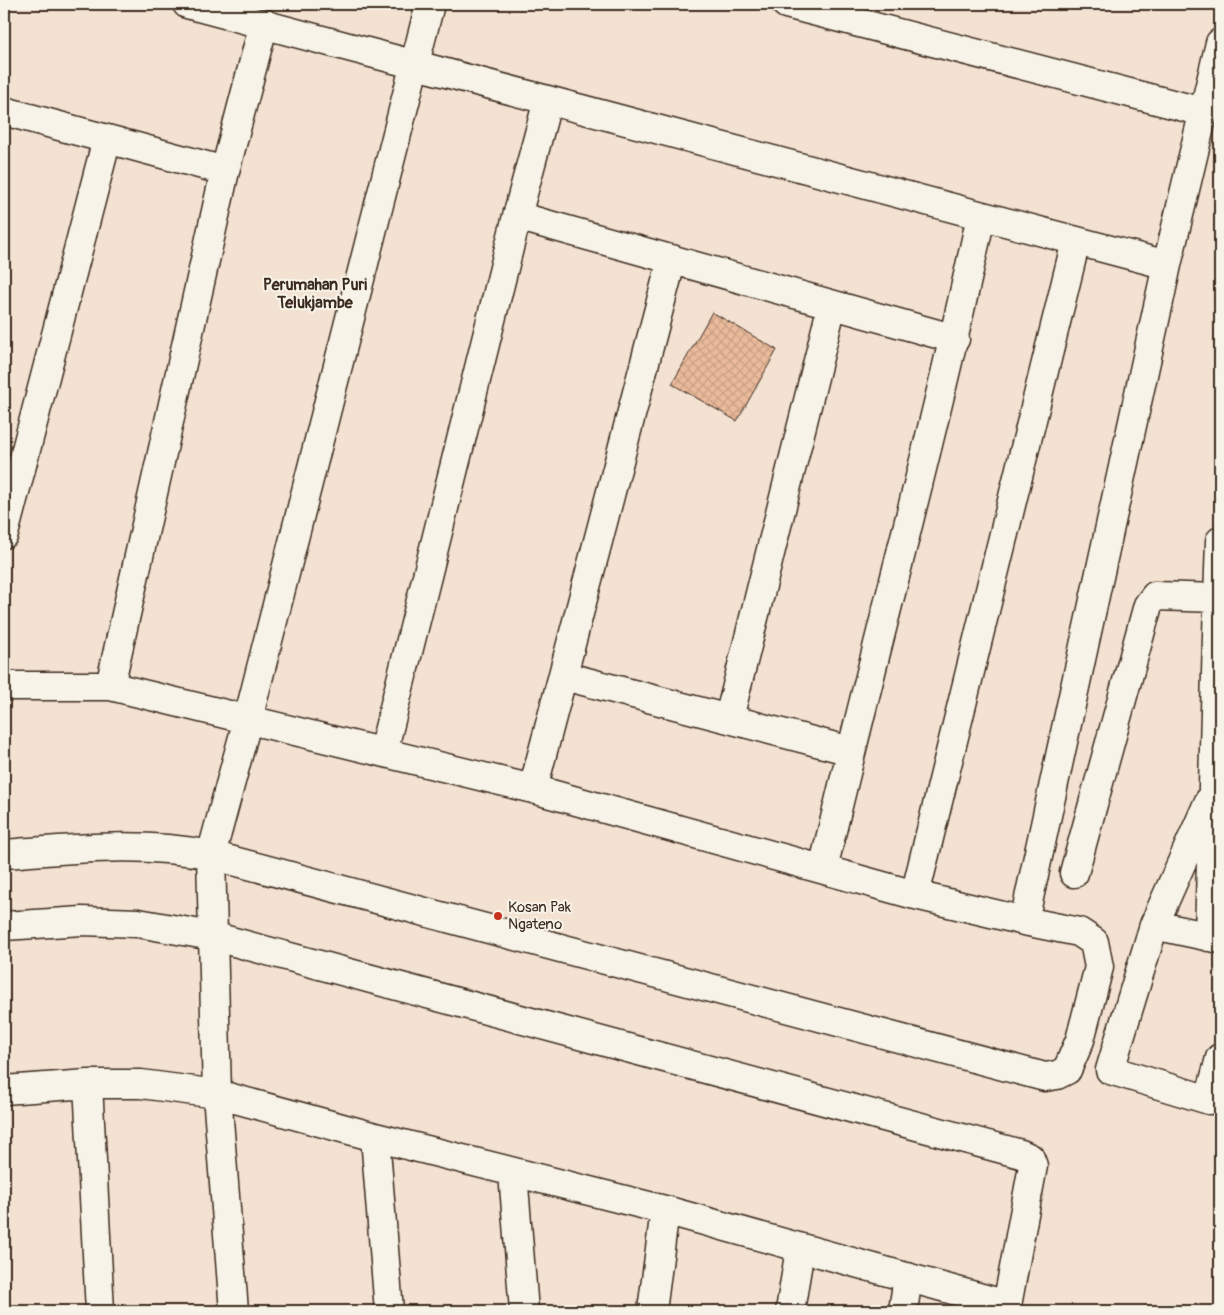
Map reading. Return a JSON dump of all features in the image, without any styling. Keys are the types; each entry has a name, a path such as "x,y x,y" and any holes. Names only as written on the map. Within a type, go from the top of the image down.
{"street":[{"path":"186,4 1167,265"},
{"path":"234,1311 217,1094 211,855 248,719 413,64 430,4"},
{"path":"786,4 1203,112"},
{"path":"110,686 225,171 264,24"},
{"path":"1024,921 1167,265 1220,43"},
{"path":"383,752 517,216 548,100"},
{"path":"4,111 225,171"},
{"path":"4,534 107,140"},
{"path":"517,216 954,340"},
{"path":"823,869 954,340 981,216"},
{"path":"915,895 1076,242"},
{"path":"533,789 672,259"},
{"path":"729,718 832,305"},
{"path":"1154,925 1215,938 1214,788 1220,541"},
{"path":"1074,873 1148,605 1155,596 1219,598"},
{"path":"564,676 851,751"},
{"path":"4,686 110,686 533,789 915,895 1079,932 1094,942 1099,967 1080,1040 1067,1070 1057,1075 1045,1077 211,855 182,849 152,847 101,847 4,854"},
{"path":"1214,788 1154,925 1110,1070 1209,1100 1220,1058"},
{"path":"4,926 82,921 212,927 1002,1149 1030,1158 1033,1166 1006,1308 908,1277 800,1249 665,1210 375,1137 217,1094 141,1084 88,1084 4,1090"},
{"path":"88,1084 100,1311"},
{"path":"375,1137 389,1311"},
{"path":"513,1172 524,1311"},
{"path":"652,1311 665,1210"},
{"path":"790,1311 800,1249"},
{"path":"903,1311 908,1277"}],"building":[{"path":"712,312 777,350 737,421 672,384"}],"place":[{"name":"Kosan Pak Ngateno","path":"498,916"}],"district":[{"name":"Perumahan Puri Telukjambe","path":"315,294"}]}
